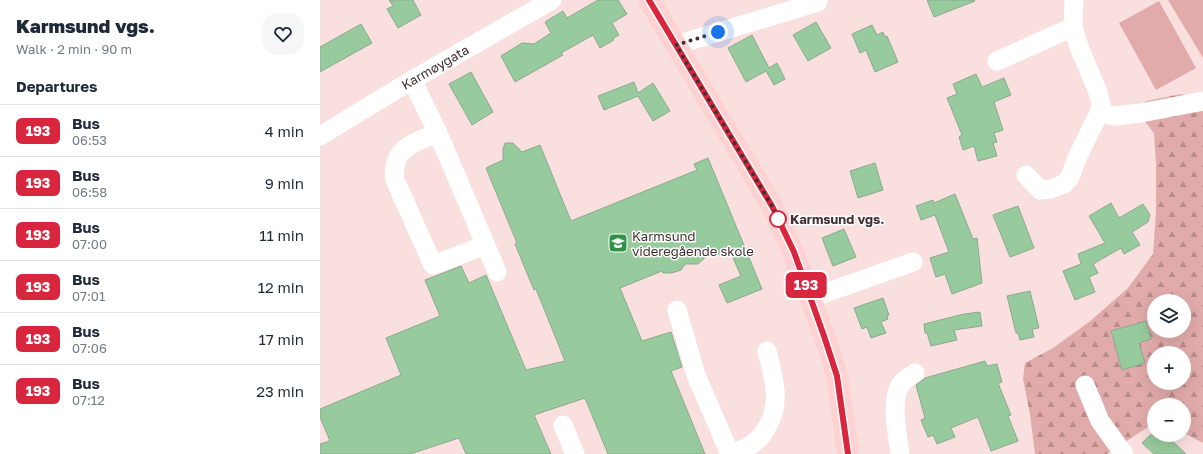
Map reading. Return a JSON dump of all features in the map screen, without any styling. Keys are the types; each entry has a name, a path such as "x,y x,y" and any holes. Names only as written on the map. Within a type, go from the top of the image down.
{"main road":[{"path":"649,0 772,206 794,252 837,376 848,454"}],"street":[{"name":"Karmøygata","path":"320,136 412,80 552,0"},
{"path":"1026,174 1040,190 1051,189 1064,184 1070,178 1076,158 1099,113 1101,104 1098,92 1079,47 1073,28 1074,0"},
{"path":"676,45 818,2"},
{"path":"997,62 1073,28"},
{"path":"412,80 438,133 497,272"},
{"path":"1099,113 1115,116 1141,113 1203,101"},
{"path":"438,133 411,144 401,152 396,161 394,170 395,180 433,265 486,245"},
{"path":"811,298 913,262"},
{"path":"677,310 696,375 730,454 751,445 761,436 773,415 776,402 775,388 767,351"},
{"path":"900,454 895,418 897,391 902,383 915,373"},
{"path":"1085,385 1100,421 1124,454"},
{"path":"563,425 575,454"}],"green space":[{"path":"1168,0 1203,0 1203,58"},
{"path":"1159,1 1196,68 1156,90 1119,23"},
{"path":"1181,94 1200,98 1203,106 1203,443 1191,437 1191,398 1147,398 1147,428 1107,454 1035,454 1030,414 1023,379 1025,363 1053,348 1089,322 1128,288 1153,254 1156,211 1154,133 1142,118 1121,116 1147,101"}],"building":[{"path":"389,0 413,0 421,15 398,28 387,9 393,6"},
{"path":"598,0 618,0 627,14 612,23 619,35 613,38 614,40 600,48 593,35 561,53 563,55 515,82 501,56 522,43 534,44 551,33 545,22 563,11 567,18"},
{"path":"927,0 974,0 975,1 934,17"},
{"path":"816,22 831,48 808,61 793,35"},
{"path":"361,24 372,43 320,72 320,47"},
{"path":"872,25 877,35 883,32 885,37 887,36 898,62 875,72 866,50 860,53 852,34"},
{"path":"752,35 769,68 777,63 785,79 774,85 766,71 746,82 728,48"},
{"path":"471,72 493,112 472,125 449,84"},
{"path":"976,74 982,87 1004,78 1011,95 994,102 1003,130 994,133 997,142 993,143 997,156 978,161 974,146 963,150 959,137 962,135 947,98 957,94 953,84"},
{"path":"634,82 638,93 653,83 670,111 653,121 638,96 604,110 598,96"},
{"path":"505,143 513,143 522,152 540,145 571,221 697,170 694,164 708,158 762,289 727,303 719,285 741,276 730,251 717,255 708,255 698,264 685,264 681,270 671,273 663,273 662,271 620,288 642,341 671,332 682,367 671,371 705,454 608,454 585,398 534,415 551,454 466,454 459,438 410,454 320,454 320,444 330,441 320,417 320,409 401,375 386,338 440,316 425,280 461,266 469,283 486,275 526,370 565,361 536,289 534,290 515,244 517,243 486,168 503,160 503,149"},
{"path":"875,163 883,190 858,198 850,171"},
{"path":"955,194 973,239 977,238 982,283 952,294 945,274 936,277 930,258 949,252 935,215 921,220 916,206 933,200 934,203"},
{"path":"1111,203 1119,218 1143,204 1150,215 1148,222 1132,232 1140,245 1124,254 1121,248 1093,264 1098,273 1089,277 1095,292 1075,300 1063,271 1081,264 1078,254 1105,243 1089,216"},
{"path":"1018,206 1034,248 1010,257 993,215"},
{"path":"844,229 856,257 833,266 822,238"},
{"path":"1030,291 1039,328 1032,329 1034,337 1020,340 1018,333 1016,333 1007,296"},
{"path":"883,298 889,315 887,316 888,319 881,322 886,333 871,338 867,327 862,329 854,308"},
{"path":"980,312 982,326 954,330 957,340 931,346 927,333 925,333 924,324 964,314"},
{"path":"1146,321 1147,338 1151,339 1139,343 1145,363 1122,370 1111,331"},
{"path":"985,361 987,366 997,364 1002,382 998,383 1011,415 1008,416 1018,441 991,451 978,417 951,428 955,437 937,444 933,435 928,437 921,420 925,418 916,385 925,378"},
{"path":"1147,438 1147,442 1173,442 1186,454 1154,454 1142,443"}],"bus line":[{"name":"193","path":"649,0 772,206 794,252 829,349 837,376 848,454"}],"place":[{"name":"Karmsund vgs.","path":"778,219"},
{"name":"Karmsund videregående skole","path":"618,243"}],"route":[{"path":"718,32 676,45 741,153 778,219"}]}
